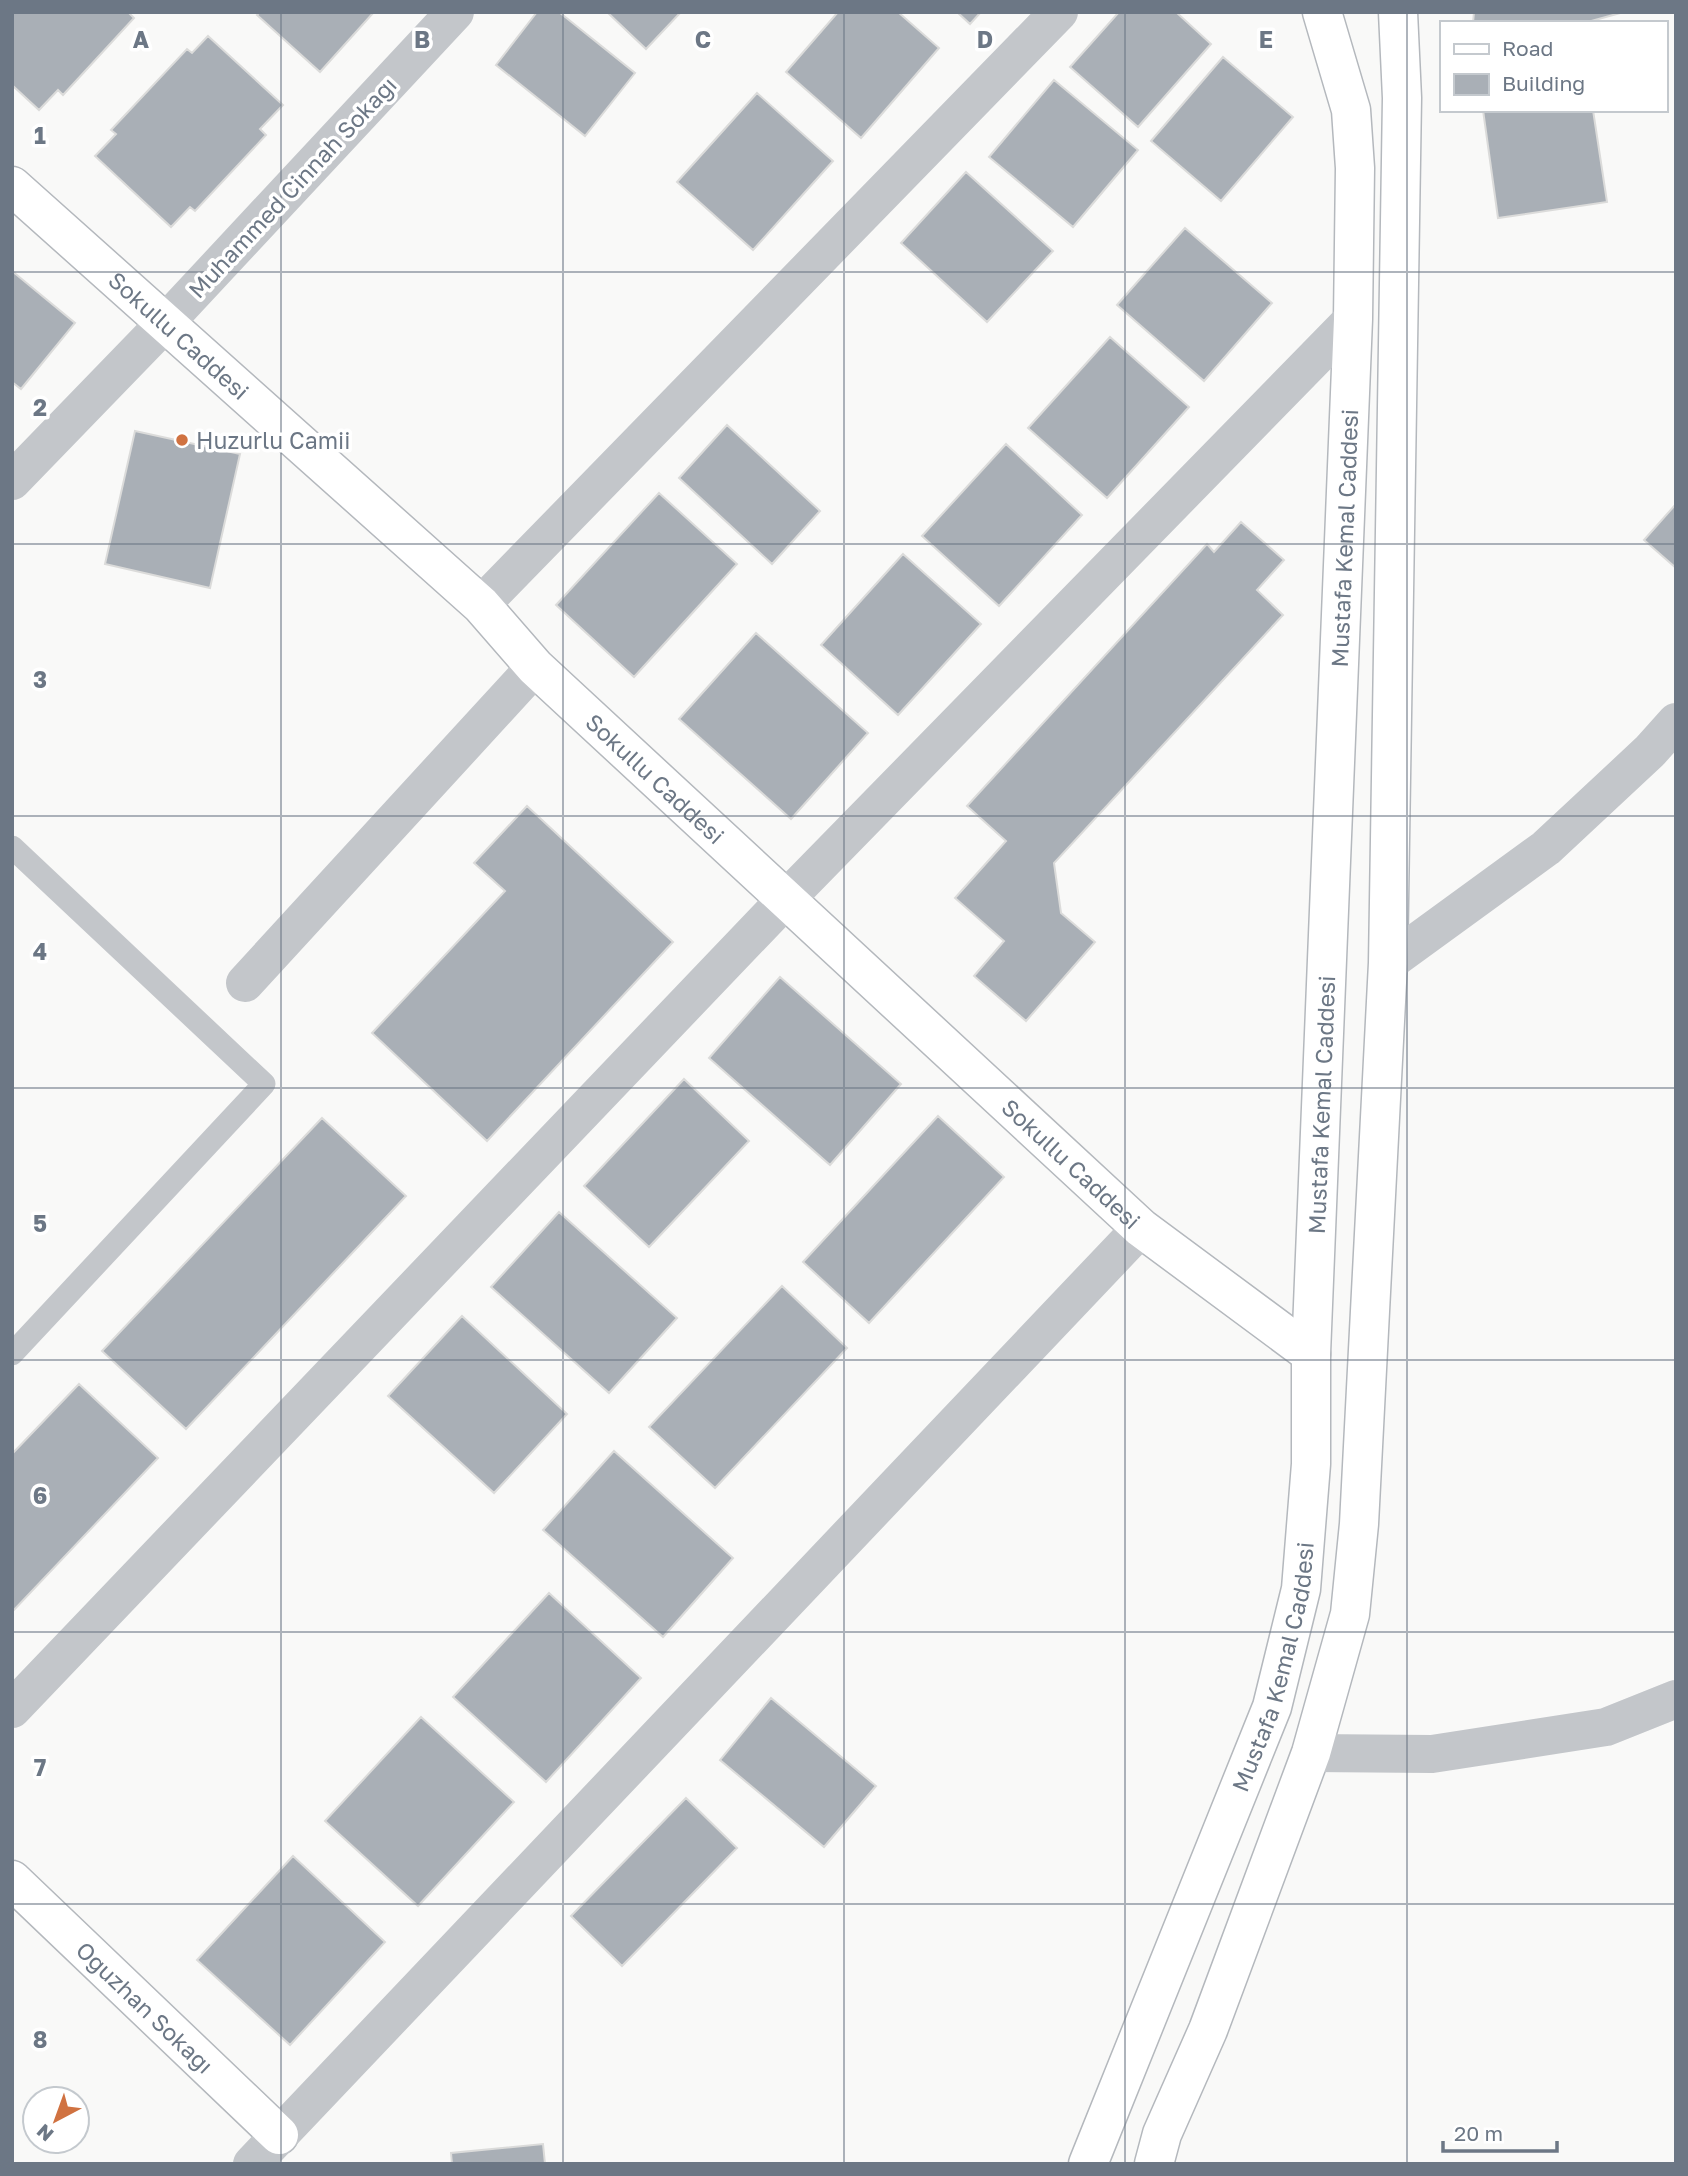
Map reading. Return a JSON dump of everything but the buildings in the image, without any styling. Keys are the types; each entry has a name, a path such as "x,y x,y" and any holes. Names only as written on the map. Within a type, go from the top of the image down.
{"main road":[{"name":"Mustafa Kemal Caddesi","path":"1088,2164 1272,1707 1301,1589 1311,1464 1311,1354 1353,320 1355,168 1351,110 1322,12"},
{"name":"Mustafa Kemal Caddesi","path":"1154,2164 1161,2134 1208,2030 1311,1753 1350,1614 1359,1524 1388,963 1402,98 1398,12"},
{"name":"Sokullu Caddesi","path":"12,186 481,605 535,667 1141,1228 1311,1354"},
{"name":"Oğuzhan Sokağı","path":"12,1880 279,2135"}],"street":[{"name":"Muhammed Cinnah Sokağı","path":"12,481 166,322 455,12"},
{"path":"481,605 1059,12"},
{"path":"12,1709 787,898 1353,320"},
{"path":"246,983 535,667"},
{"path":"1388,963 1546,848 1650,751 1676,722"},
{"path":"252,2164 1141,1228"},
{"path":"1311,1753 1446,1752 1606,1727 1676,1699"}],"lane":[{"path":"12,847 264,1084 12,1354"}],"place":[{"name":"Huzurlu Camii","path":"182,440"}]}
